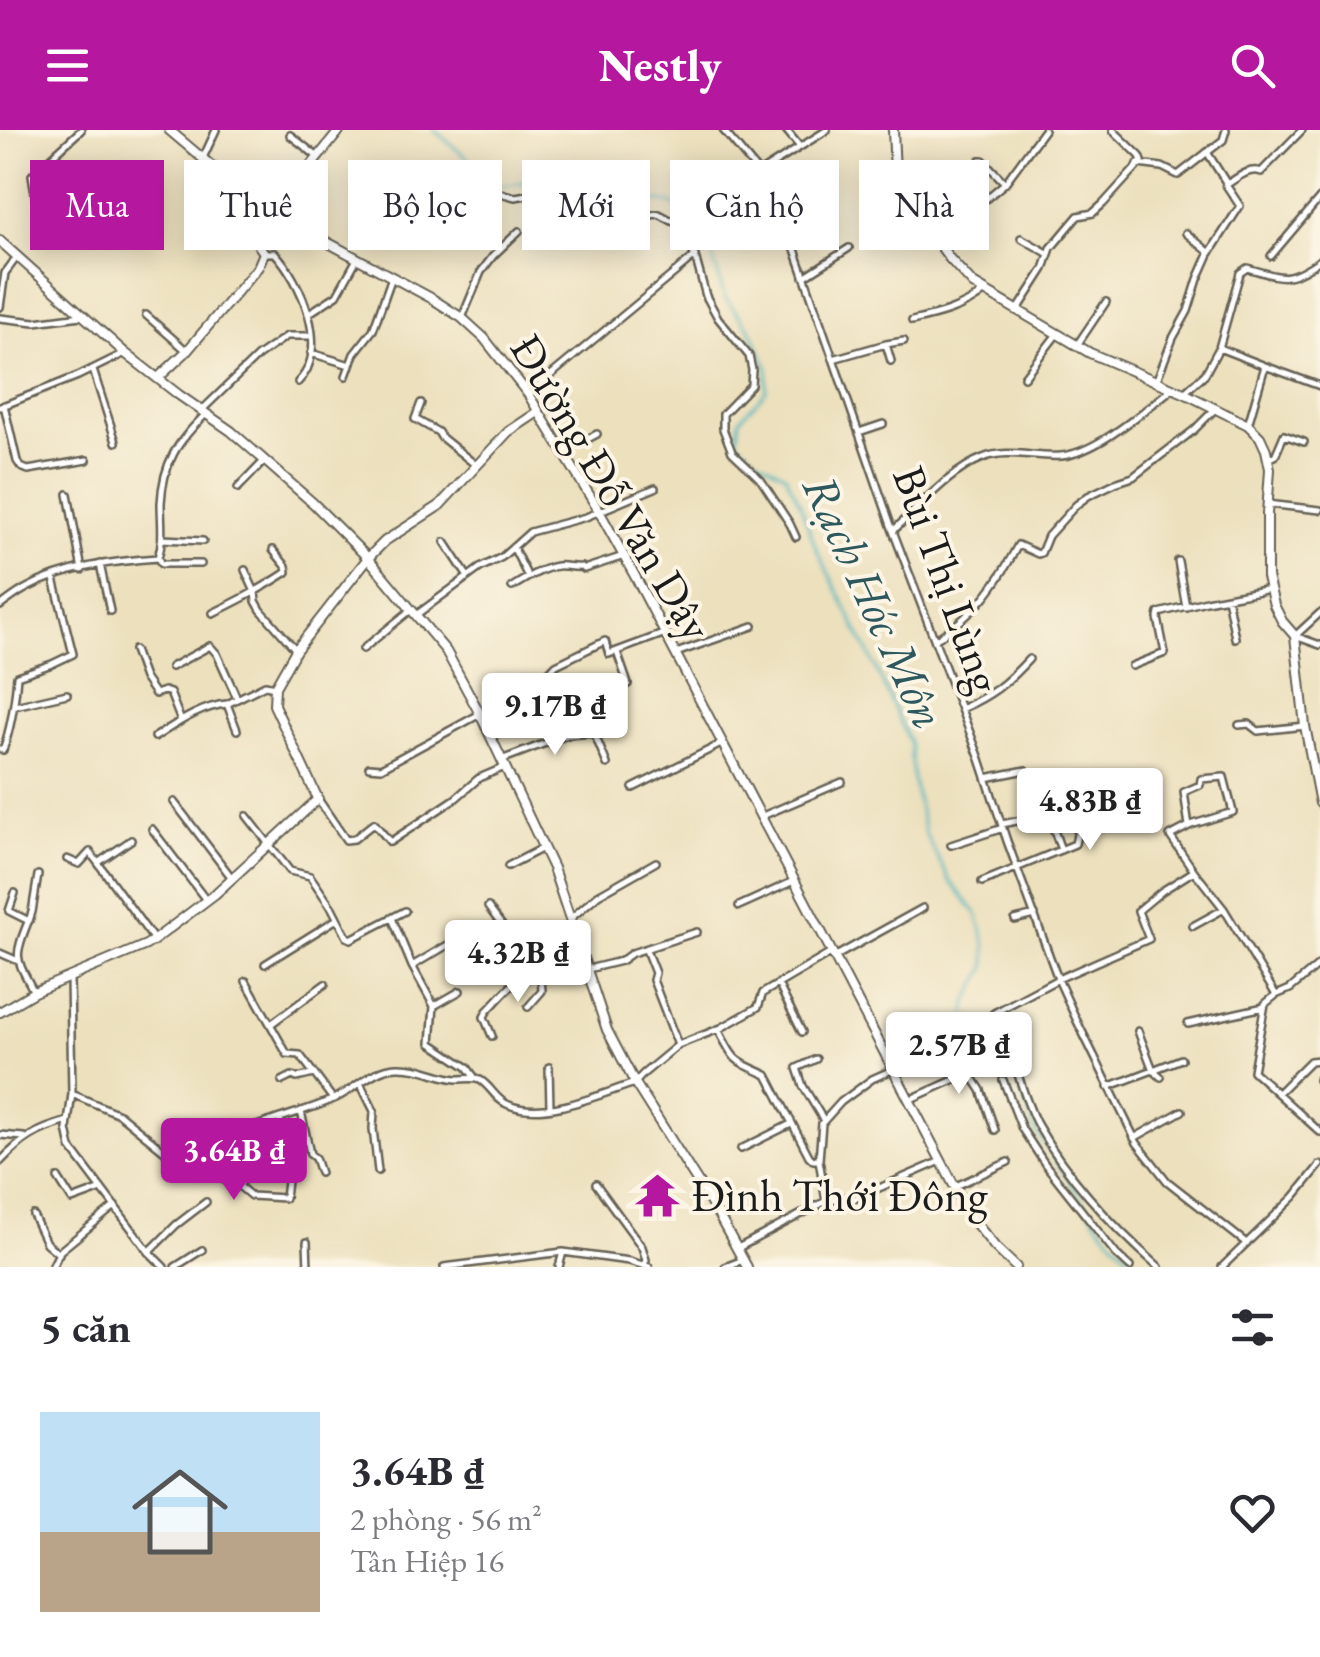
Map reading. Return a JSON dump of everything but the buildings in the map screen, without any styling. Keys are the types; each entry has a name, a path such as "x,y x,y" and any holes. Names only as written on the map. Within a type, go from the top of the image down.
{"street":[{"path":"48,160 81,130"},
{"name":"Đường Đỗ Văn Dậy","path":"169,130 206,160"},
{"path":"203,158 216,130"},
{"path":"316,160 340,130"},
{"name":"Bùi Thị Lùng","path":"723,130 748,160"},
{"path":"786,130 800,148"},
{"path":"781,160 826,130"},
{"path":"893,130 894,160"},
{"path":"989,197 1005,184 1044,130"},
{"path":"1018,311 1052,248 1078,216 1092,213 1103,204 1142,160 1113,130"},
{"path":"1138,164 1162,167 1178,175 1223,140 1226,130"},
{"path":"1227,184 1248,172 1261,172 1302,130"},
{"path":"290,134 318,157"},
{"path":"1156,382 1210,253 1240,206 1206,152"},
{"path":"989,166 1005,184"},
{"path":"502,194 515,198 551,191 579,197 622,218 659,214 676,223 695,256 706,296 718,318 749,356 751,385 723,414 723,429 732,452 761,480 796,537"},
{"path":"1271,256 1320,198"},
{"path":"462,318 481,272 518,231"},
{"path":"1186,232 1210,253"},
{"path":"1020,238 1049,254"},
{"path":"0,242 125,352 232,432 313,503 368,558 446,652 480,714 552,868 607,1030 635,1084 745,1263 725,1267"},
{"name":"Đường Đỗ Văn Dậy","path":"328,243 462,318 484,338 528,394 666,633 976,1227 1016,1267"},
{"path":"804,277 848,248"},
{"path":"262,250 264,254"},
{"name":"Bùi Thị Lùng","path":"795,250 893,531 1058,979 1134,1138 1167,1181 1245,1242"},
{"path":"944,250 973,284 984,291 1077,345 1248,425 1260,437 1270,469 1268,576 1274,605 1295,636 1320,645"},
{"path":"264,254 275,253 289,269 308,314 311,361 298,382"},
{"path":"159,378 187,351 258,267 264,254"},
{"path":"528,394 695,256"},
{"path":"0,307 5,273 17,257"},
{"path":"308,314 336,295 357,259"},
{"path":"1184,393 1204,374 1218,348 1243,270 1286,278 1301,274 1320,260"},
{"path":"346,376 354,354 373,330 392,277"},
{"path":"912,322 952,311 984,291"},
{"path":"1077,345 1106,302"},
{"path":"146,315 187,351"},
{"path":"0,318 35,322 84,316"},
{"path":"1024,376 1057,334"},
{"path":"201,564 160,564 158,558 162,539 161,498 171,456 180,438 258,356 287,336 311,336"},
{"path":"833,359 904,341"},
{"path":"886,344 891,360"},
{"path":"1218,348 1320,386"},
{"path":"87,460 28,470 21,467 2,406 92,370 125,352"},
{"path":"311,353 350,364"},
{"path":"1248,425 1265,366"},
{"path":"92,370 116,442"},
{"path":"893,531 966,466 988,456 1058,456 1086,450 1172,388"},
{"path":"420,402 414,418 438,432 477,466"},
{"path":"934,640 972,612 993,589 1018,545 1041,553 1048,536 1076,505 1115,482 1133,477 1215,409"},
{"path":"538,412 508,432 439,506 386,541 368,558 296,650 275,688 274,706 318,799 346,840 354,839 374,823 390,842 455,799 479,778 566,735 594,733 607,764"},
{"path":"859,432 883,424"},
{"path":"562,452 598,434"},
{"path":"1268,458 1275,456 1283,435 1304,442"},
{"path":"238,488 265,460"},
{"path":"363,649 502,557 530,532 574,521 655,488"},
{"path":"68,494 82,570"},
{"path":"1268,504 1320,510"},
{"path":"162,539 202,541"},
{"path":"445,542 468,577"},
{"path":"513,547 528,578"},
{"path":"213,613 287,572 273,550"},
{"path":"512,588 559,566 584,569 624,556"},
{"path":"0,606 27,588 100,564 158,558"},
{"path":"1178,561 1186,607"},
{"path":"100,564 110,611"},
{"path":"245,570 261,610 296,650"},
{"path":"0,749 9,733 17,676 73,654 54,578"},
{"path":"1132,666 1165,653 1158,614 1270,589"},
{"path":"1227,597 1235,638"},
{"path":"1295,636 1320,613"},
{"path":"676,653 753,626"},
{"path":"536,723 529,710 529,693 556,665 606,642 609,654 666,633"},
{"path":"1295,636 1305,726 1320,803"},
{"path":"171,667 219,641"},
{"path":"210,646 237,698"},
{"path":"134,650 146,682 155,694 170,692 181,721"},
{"path":"616,652 628,684"},
{"path":"961,709 1006,684 1029,659"},
{"path":"155,736 265,685 275,688"},
{"path":"15,706 67,694"},
{"path":"227,704 238,730"},
{"path":"486,728 529,710"},
{"path":"369,767 381,768 480,714"},
{"path":"1239,725 1249,724 1258,731 1305,726"},
{"path":"633,788 722,744"},
{"path":"986,778 1026,770"},
{"path":"1189,826 1184,792 1200,786 1200,780 1224,777 1233,812 1170,836 1224,909 1276,995"},
{"path":"760,817 842,782"},
{"path":"982,882 1075,844 1081,816 1071,788"},
{"path":"0,1012 34,992 146,946 232,878 318,799"},
{"path":"174,802 232,878"},
{"path":"248,816 290,871 310,876 347,937 351,939 405,911"},
{"path":"951,845 1036,816"},
{"path":"1049,816 1061,850"},
{"path":"152,829 206,900"},
{"path":"99,862 131,840"},
{"path":"508,866 543,848"},
{"path":"67,859 80,864 90,852 154,940"},
{"path":"570,919 598,896 656,862"},
{"path":"826,1201 819,1160 824,1121 841,1102 872,1080 975,1033 994,1013 1149,938 1138,911 1194,871"},
{"path":"16,960 32,912 38,875"},
{"path":"739,906 794,881"},
{"path":"15,892 9,911 28,921"},
{"path":"488,908 541,977 542,991 528,1007"},
{"path":"192,1166 221,1142 333,1099 377,1071 391,1068 410,1067 454,1078 475,1078 508,1105 538,1110 635,1084 678,1044 718,1029 758,1006 763,993 778,984 923,908"},
{"path":"1193,926 1224,909"},
{"path":"1015,920 1035,915"},
{"path":"392,918 434,1006 431,1043 467,1067 475,1078"},
{"path":"265,964 337,919"},
{"path":"541,977 621,961 696,932"},
{"path":"412,966 451,943"},
{"path":"645,949 678,1044"},
{"path":"0,953 16,960 34,992"},
{"path":"1188,1024 1264,1006 1320,964"},
{"path":"492,1036 484,1017 487,1012 528,972 535,970"},
{"path":"70,976 72,1094 67,1129 72,1148 164,1267"},
{"path":"246,981 287,1054 300,1055 333,1099"},
{"path":"271,1024 325,984"},
{"path":"778,984 802,1032"},
{"path":"434,1006 460,991"},
{"path":"1264,1006 1253,1072 1320,1132"},
{"path":"718,1029 734,1058 767,1075 809,1156 819,1160"},
{"path":"1138,1031 1153,1070 1161,1076"},
{"path":"816,1059 798,1068 803,1086 824,1121"},
{"path":"1108,1087 1181,1060"},
{"path":"1278,1093 1310,1061 1320,1060"},
{"path":"549,1067 550,1108"},
{"path":"1016,1068 1037,1123 1076,1181 1121,1234 1158,1267"},
{"path":"282,1081 314,1074"},
{"path":"908,1100 958,1078 973,1078 995,1130"},
{"path":"1004,1080 1022,1129 1045,1164 1130,1267"},
{"path":"360,1083 374,1110 378,1171"},
{"path":"72,1094 119,1114 178,1162 239,1186 251,1196 285,1198 288,1165 280,1118"},
{"path":"300,1111 310,1154 316,1158 320,1173"},
{"path":"1134,1138 1182,1111"},
{"path":"0,1162 27,1136 68,1121"},
{"path":"741,1149 791,1124"},
{"path":"0,1136 27,1136"},
{"path":"239,1186 257,1160"},
{"path":"738,1248 826,1201 854,1199 941,1162"},
{"path":"954,1187 1008,1162"},
{"path":"1222,1267 1294,1197 1320,1165"},
{"path":"58,1178 72,1200 102,1189"},
{"path":"444,1267 562,1252 646,1266 642,1247 596,1184"},
{"path":"149,1252 206,1202"},
{"path":"52,1267 59,1254 115,1206"},
{"path":"34,1215 46,1243 59,1254"},
{"path":"307,1242 308,1267"},
{"path":"175,1267 202,1250"},
{"path":"559,1267 562,1252"}],"waterway":[{"name":"Rạch Hóc Môn","path":"434,130 500,186 557,177 589,186 610,202 660,201 680,207 707,237 725,298 750,329 768,368 766,391 740,419 737,441 756,458 785,474 800,503 816,548 910,744 925,834 950,881 977,914 986,946 986,968 966,1005 966,1026 975,1042 1010,1067 1034,1129 1097,1222 1143,1267"}],"place":[{"name":"Đình Thới Đông","path":"658,1195"}]}
